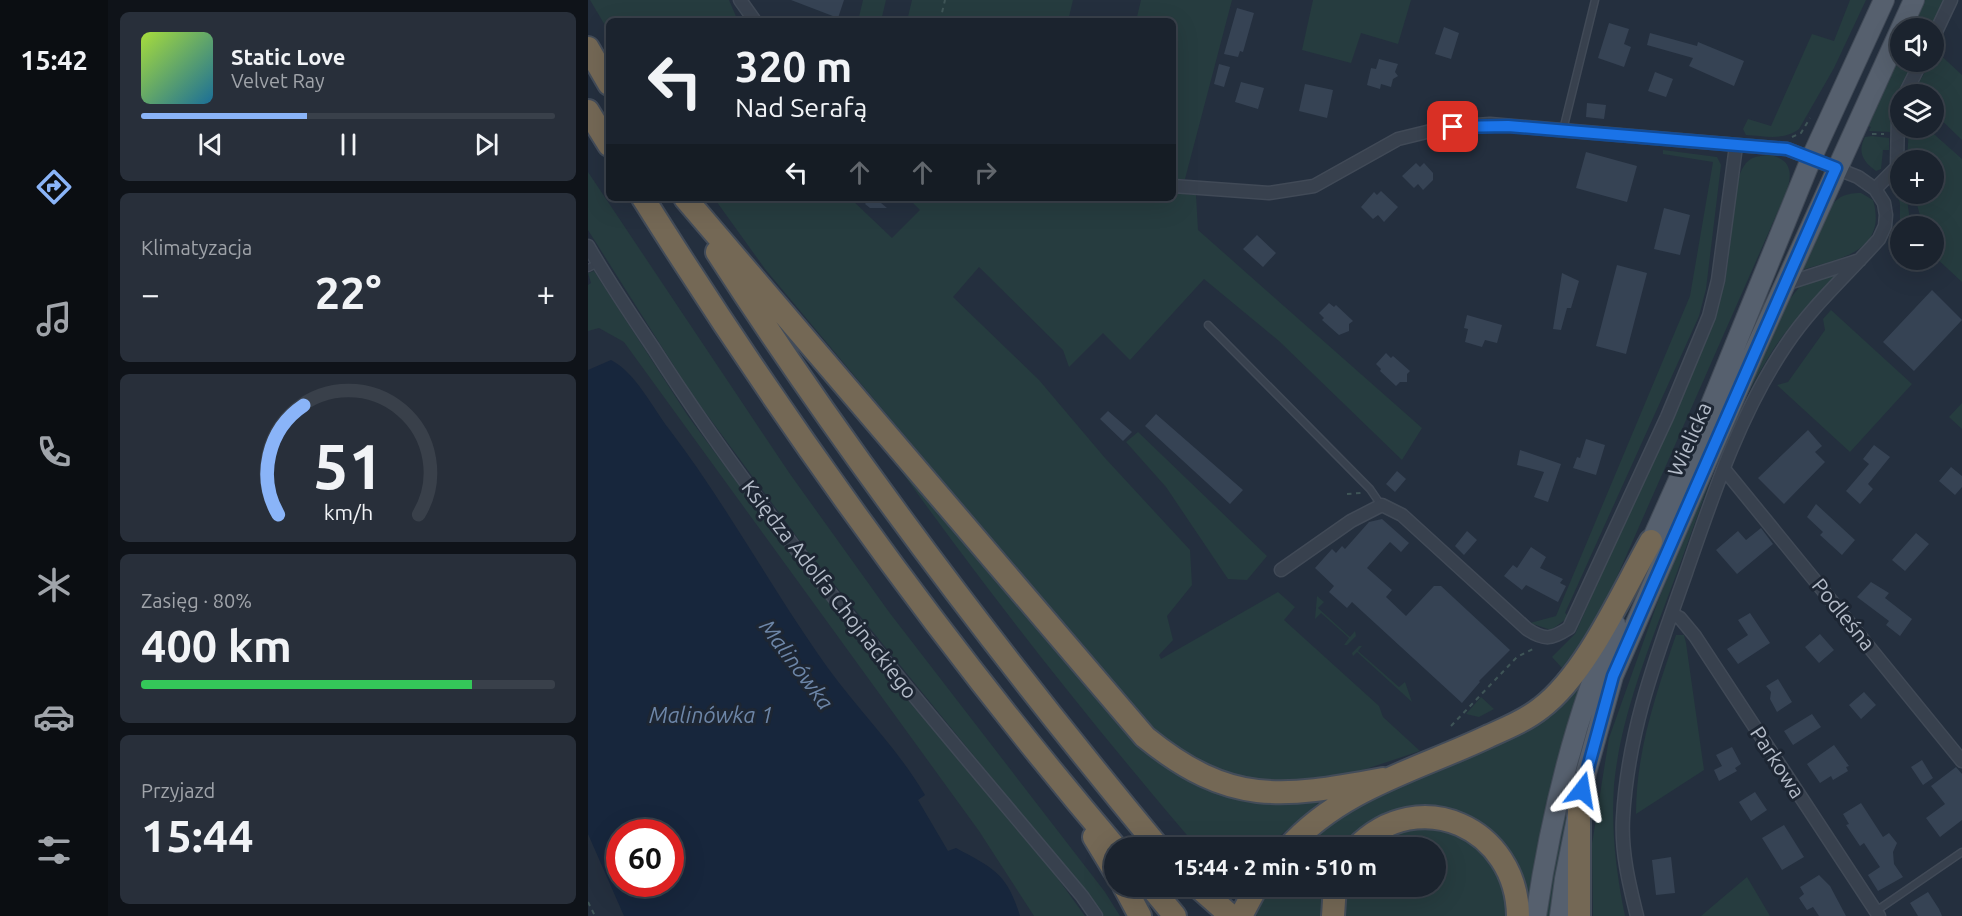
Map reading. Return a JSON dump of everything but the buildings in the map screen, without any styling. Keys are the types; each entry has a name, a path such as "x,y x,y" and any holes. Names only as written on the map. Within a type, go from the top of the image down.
{"highway":[{"path":"588,48 606,79"},
{"path":"588,111 606,140"},
{"path":"645,201 740,348 865,525 1107,837"},
{"path":"685,201 803,382 873,480 976,619 1150,837"},
{"path":"686,201 1145,737 1192,771 1212,781 1256,793 1302,793 1383,779 1456,752 1519,722 1541,708 1560,690 1584,660 1651,542"},
{"path":"1051,767 1104,854"},
{"path":"1300,837 1322,817 1383,779"},
{"path":"1579,808 1580,916"},
{"path":"1368,837 1402,819 1435,818 1453,821 1481,836 1500,855 1511,879 1518,916"},
{"path":"1130,897 1140,916"},
{"path":"1159,897 1175,916"},
{"path":"1202,897 1218,916"},
{"path":"1209,897 1231,916"},
{"path":"1241,916 1251,897"},
{"path":"1333,916 1334,897"}],"main road":[{"name":"Wielicka","path":"1536,916 1551,824 1582,709 1651,542 1697,439 1811,159 1884,0"},
{"name":"Wielicka","path":"1560,916 1579,808 1613,676 1836,168 1914,0"}],"street":[{"path":"740,0 753,18"},
{"path":"1942,18 1951,0"},
{"path":"1176,186 1269,193 1314,186 1398,138 1447,127 1490,124 1787,149 1858,177 1875,189 1884,203 1885,226 1879,239 1788,342 1758,392 1724,469 1641,700 1627,773 1623,820 1624,852 1637,916"},
{"path":"1875,189 1897,167 1898,138"},
{"path":"1281,570 1351,521 1382,506 1402,515 1527,629 1541,638 1553,639 1569,628 1662,427 1709,316 1718,280 1736,146"},
{"name":"Księdza Adolfa Chojnackiego","path":"588,246 593,265 700,420 765,509 837,603 1082,896 1095,916"},
{"path":"1785,284 1861,260"},
{"name":"Podleśna","path":"1724,469 1961,758"},
{"name":"Parkowa","path":"1672,614 1680,618 1695,636 1877,914"}],"lane":[{"path":"1563,130 1594,0"},
{"path":"1208,325 1371,489 1382,506"},
{"path":"1877,914 1962,852"}],"path":[{"path":"941,18 945,0"},
{"path":"1788,140 1801,133 1814,112"},
{"path":"1866,134 1890,135"},
{"path":"1451,726 1517,657 1532,650"},
{"path":"588,902 594,916"}],"green space":[{"path":"590,0 729,0 737,18 606,18 606,27"},
{"path":"863,0 886,0 882,18 859,18"},
{"path":"912,0 1073,0 1069,18 908,18"},
{"path":"1141,0 1232,0 1185,179 1176,179 1176,18 1137,18"},
{"path":"1313,0 1411,0 1398,44 1361,33 1351,63 1302,50"},
{"path":"1850,0 1866,0 1834,68 1799,129 1780,136 1746,135 1743,129 1748,119 1771,126 1812,34 1834,41"},
{"path":"1924,0 1947,0 1937,18 1915,18"},
{"path":"1944,58 1962,75 1962,140 1944,123 1944,84 1918,84 1925,72 1944,72"},
{"path":"1890,68 1890,72 1911,72 1905,84 1890,84 1890,132 1869,131 1871,127 1865,124"},
{"path":"1865,137 1889,138 1889,150 1883,150 1881,169 1876,171 1865,160 1862,152"},
{"path":"1908,138 1938,138 1962,159 1962,282 1944,265 1944,216 1920,216 1917,204 1944,204 1944,150 1908,150"},
{"path":"1663,150 1717,157 1721,165 1706,289 1699,316 1565,613 1569,617 1551,630 1530,623 1556,616 1690,296 1713,162 1663,154"},
{"path":"1768,155 1782,160 1789,168 1790,179 1786,193 1605,604 1586,636 1562,668 1552,657 1575,634 1713,323 1727,269 1734,198 1739,175 1748,161"},
{"path":"588,172 790,474 889,612 1104,891 1104,897 1108,897 1120,916 1104,916 808,552 691,393 588,230"},
{"path":"1176,193 1196,195 1198,230 1422,428 1402,460 1279,341 1204,279 1130,360 1103,333 1069,367 1063,350 979,267 953,297 1039,380 1105,458 1190,550 1192,585 1167,616 1173,640 1159,655 1161,659 1278,592 1295,607 1284,620 1379,706 1383,717 1420,751 1339,778 1293,786 1211,771 1160,741 765,269 716,201 853,201 892,238 920,210 911,201 1176,201"},
{"path":"1861,193 1873,200 1876,217 1873,231 1867,242 1844,257 1801,270 1832,205 1843,196"},
{"path":"1900,204 1908,204 1909,216 1900,216"},
{"path":"594,271 688,416 781,542 902,693 1048,865 1085,916 1034,916 979,831 624,342 599,328 588,331 588,285 591,283 588,273"},
{"path":"1834,272 1838,274 1773,350 1744,403 1707,489 1647,652 1623,731 1613,802 1617,867 1625,916 1593,916 1592,844 1609,738 1658,601 1751,371 1789,300 1801,285"},
{"path":"1831,310 1912,384 1850,452 1777,385 1788,382 1825,330 1823,319"},
{"path":"1962,403 1962,429 1949,417"},
{"path":"1138,432 1267,556 1247,580 1228,579 1166,487 1126,442"},
{"path":"882,444 1146,751 1187,779 1228,796 1271,803 1321,801 1279,837 1189,837 1035,649"},
{"path":"1317,596 1324,602 1318,608 1350,637 1355,631 1356,636 1347,645 1344,645 1349,638 1321,613 1315,619"},
{"path":"1676,635 1684,635 1686,643 1704,770 1636,814 1643,745"},
{"path":"1618,639 1575,777 1561,843 1551,916 1545,916 1559,834 1584,732"},
{"path":"1362,646 1358,651 1399,687 1405,682 1412,702 1357,652 1353,656 1352,653"},
{"path":"1584,675 1529,907 1459,815 1381,837 1308,837 1321,826"},
{"path":"1481,697 1494,709 1479,717 1466,714"},
{"path":"1414,825 1458,832 1496,864 1511,916 1341,916 1343,897 1446,897 1446,837 1388,837"},
{"path":"1747,877 1770,916 1701,916"},
{"path":"1263,897 1326,897 1325,916 1256,916 1258,905"}],"water":[{"name":"Malinówka 1","path":"611,360 636,382 708,484 818,654 913,776 925,795 918,800 948,851 956,848 997,873 1010,890 1020,916 624,916 616,897 684,897 684,819 606,819 606,875 588,834 588,370"}],"route":[{"path":"1453,127 1490,124 1787,149 1836,168 1613,676 1582,790"}],"water label":[{"name":"Malinówka","path":"797,664"}]}
